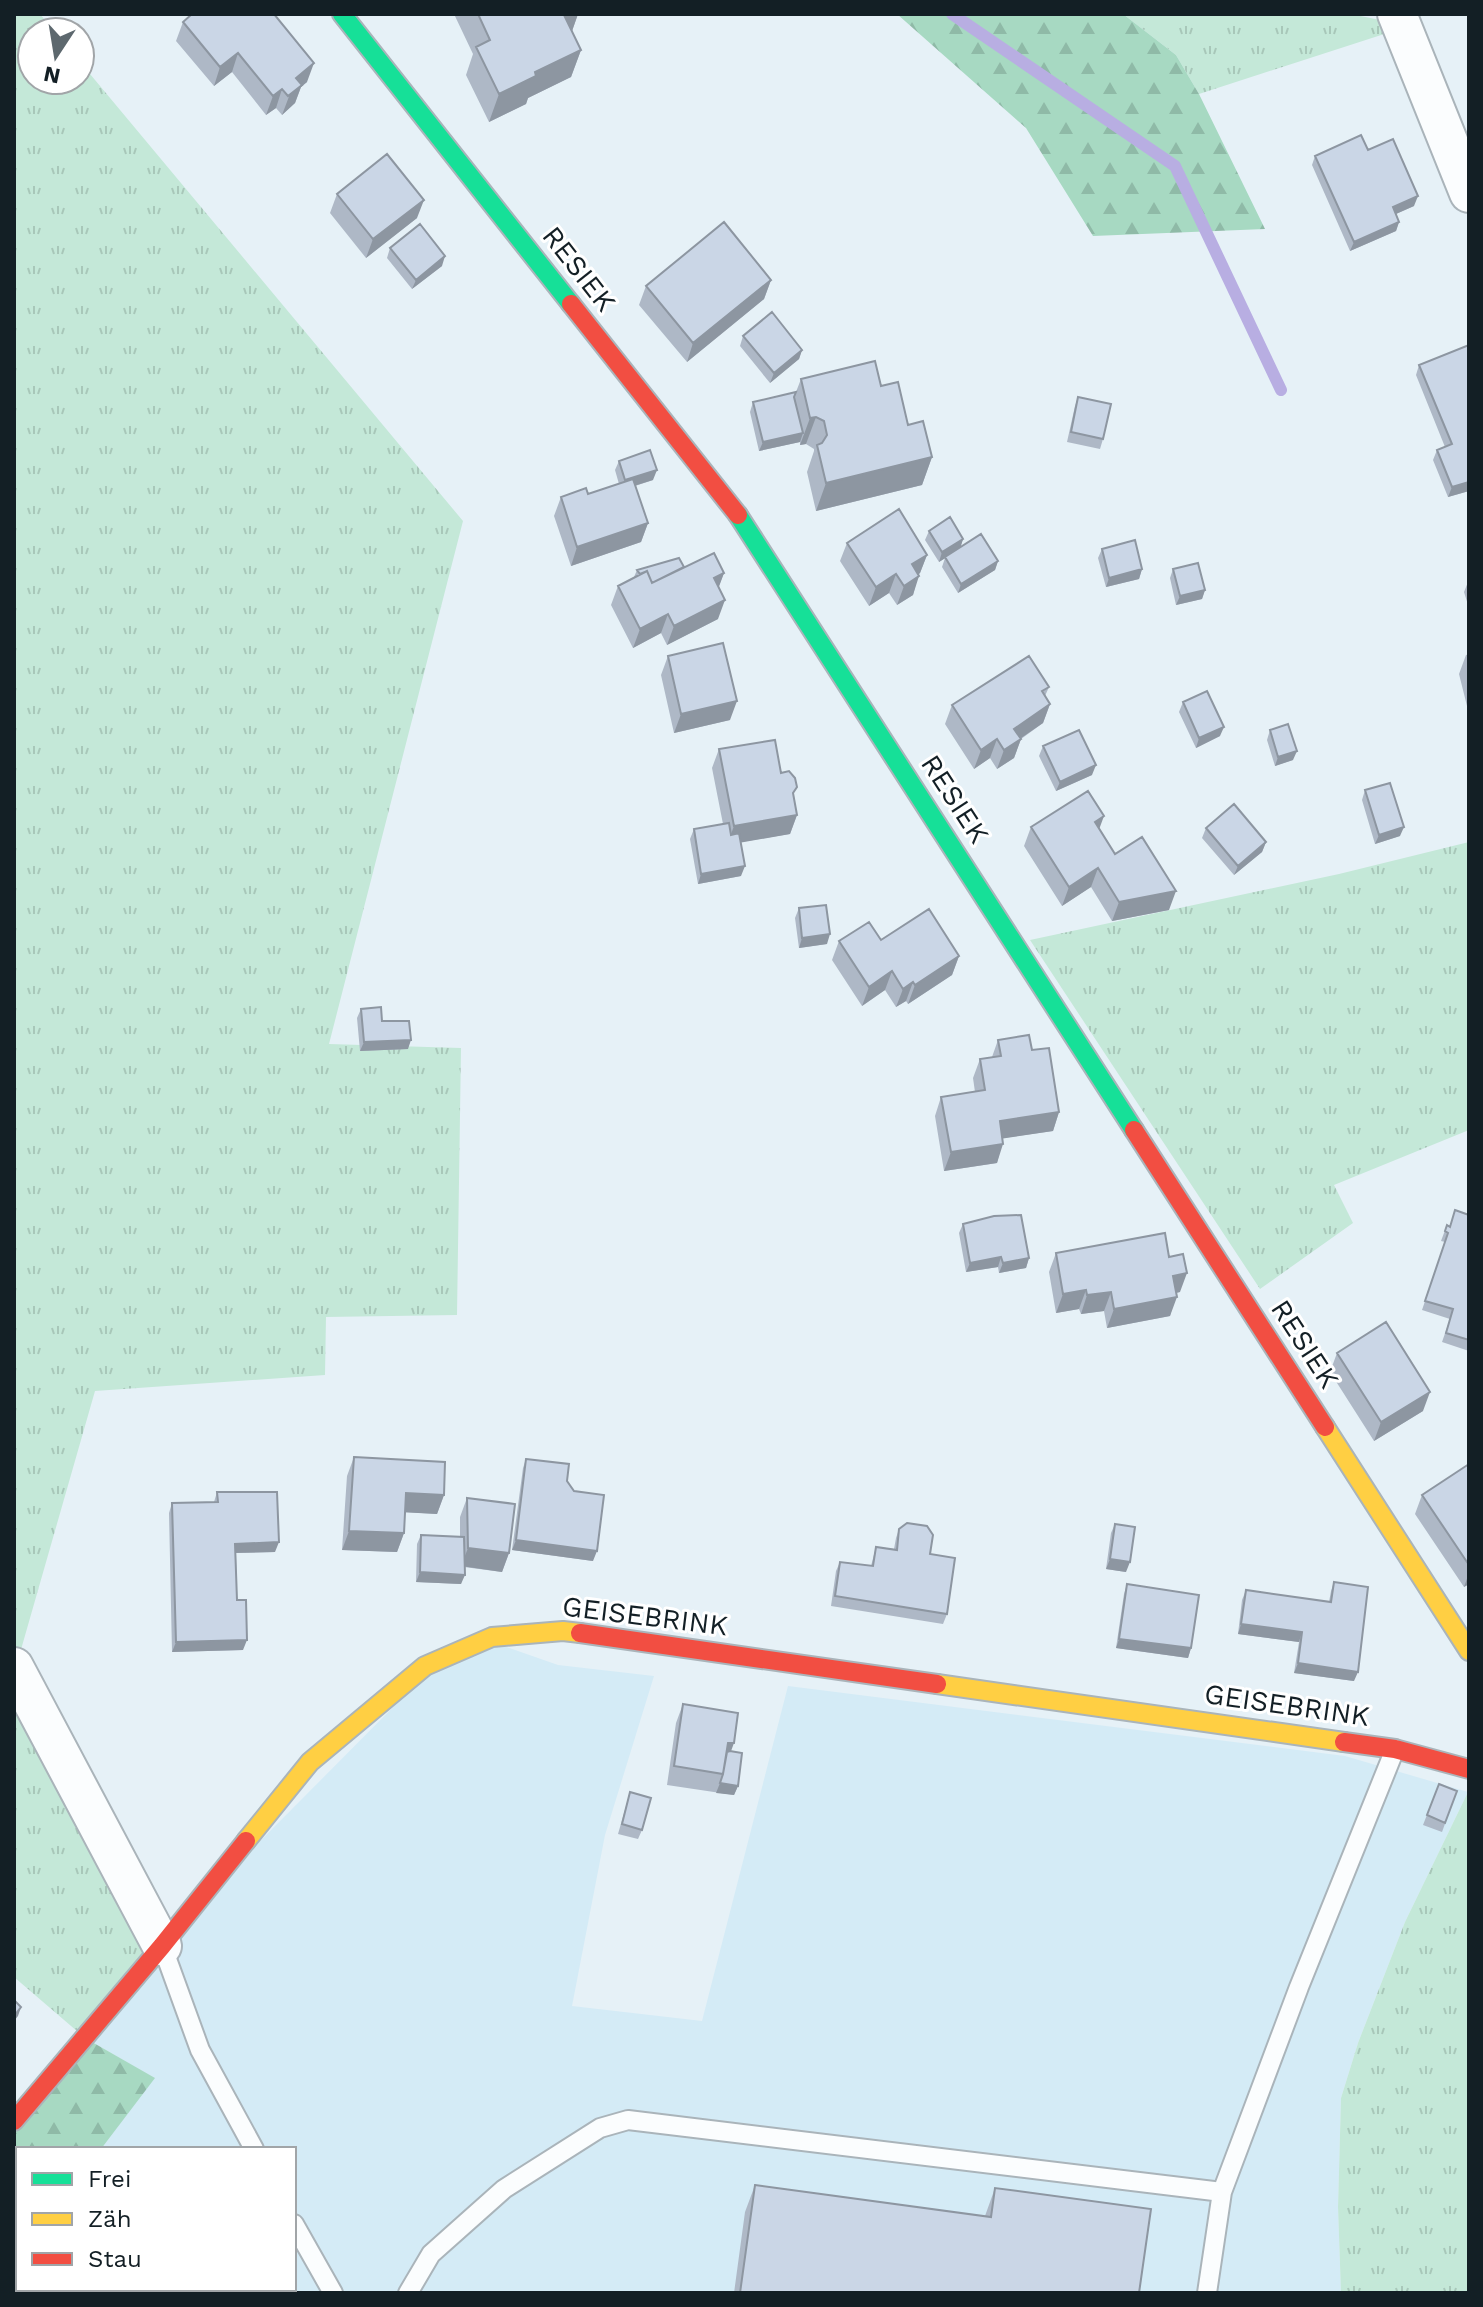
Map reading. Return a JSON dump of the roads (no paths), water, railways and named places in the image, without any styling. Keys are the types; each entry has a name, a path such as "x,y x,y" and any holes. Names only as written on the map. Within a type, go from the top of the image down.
{"street":[{"name":"RESIEK","path":"342,14 744,523 1469,1651"},
{"path":"1397,14 1469,193"},
{"name":"GEISEBRINK","path":"14,2121 162,1946 310,1762 425,1666 492,1637 563,1631 1395,1749 1469,1769"},
{"path":"14,1667 162,1946"}],"lane":[{"path":"1207,2293 1222,2192 1299,1987 1395,1749"},
{"path":"162,1946 200,2050 253,2147"},
{"path":"408,2293 431,2254 504,2189 600,2128 628,2120 1222,2192"},
{"path":"296,2228 333,2293"}],"waterway":[{"path":"952,14 1175,166 1281,390"}]}
